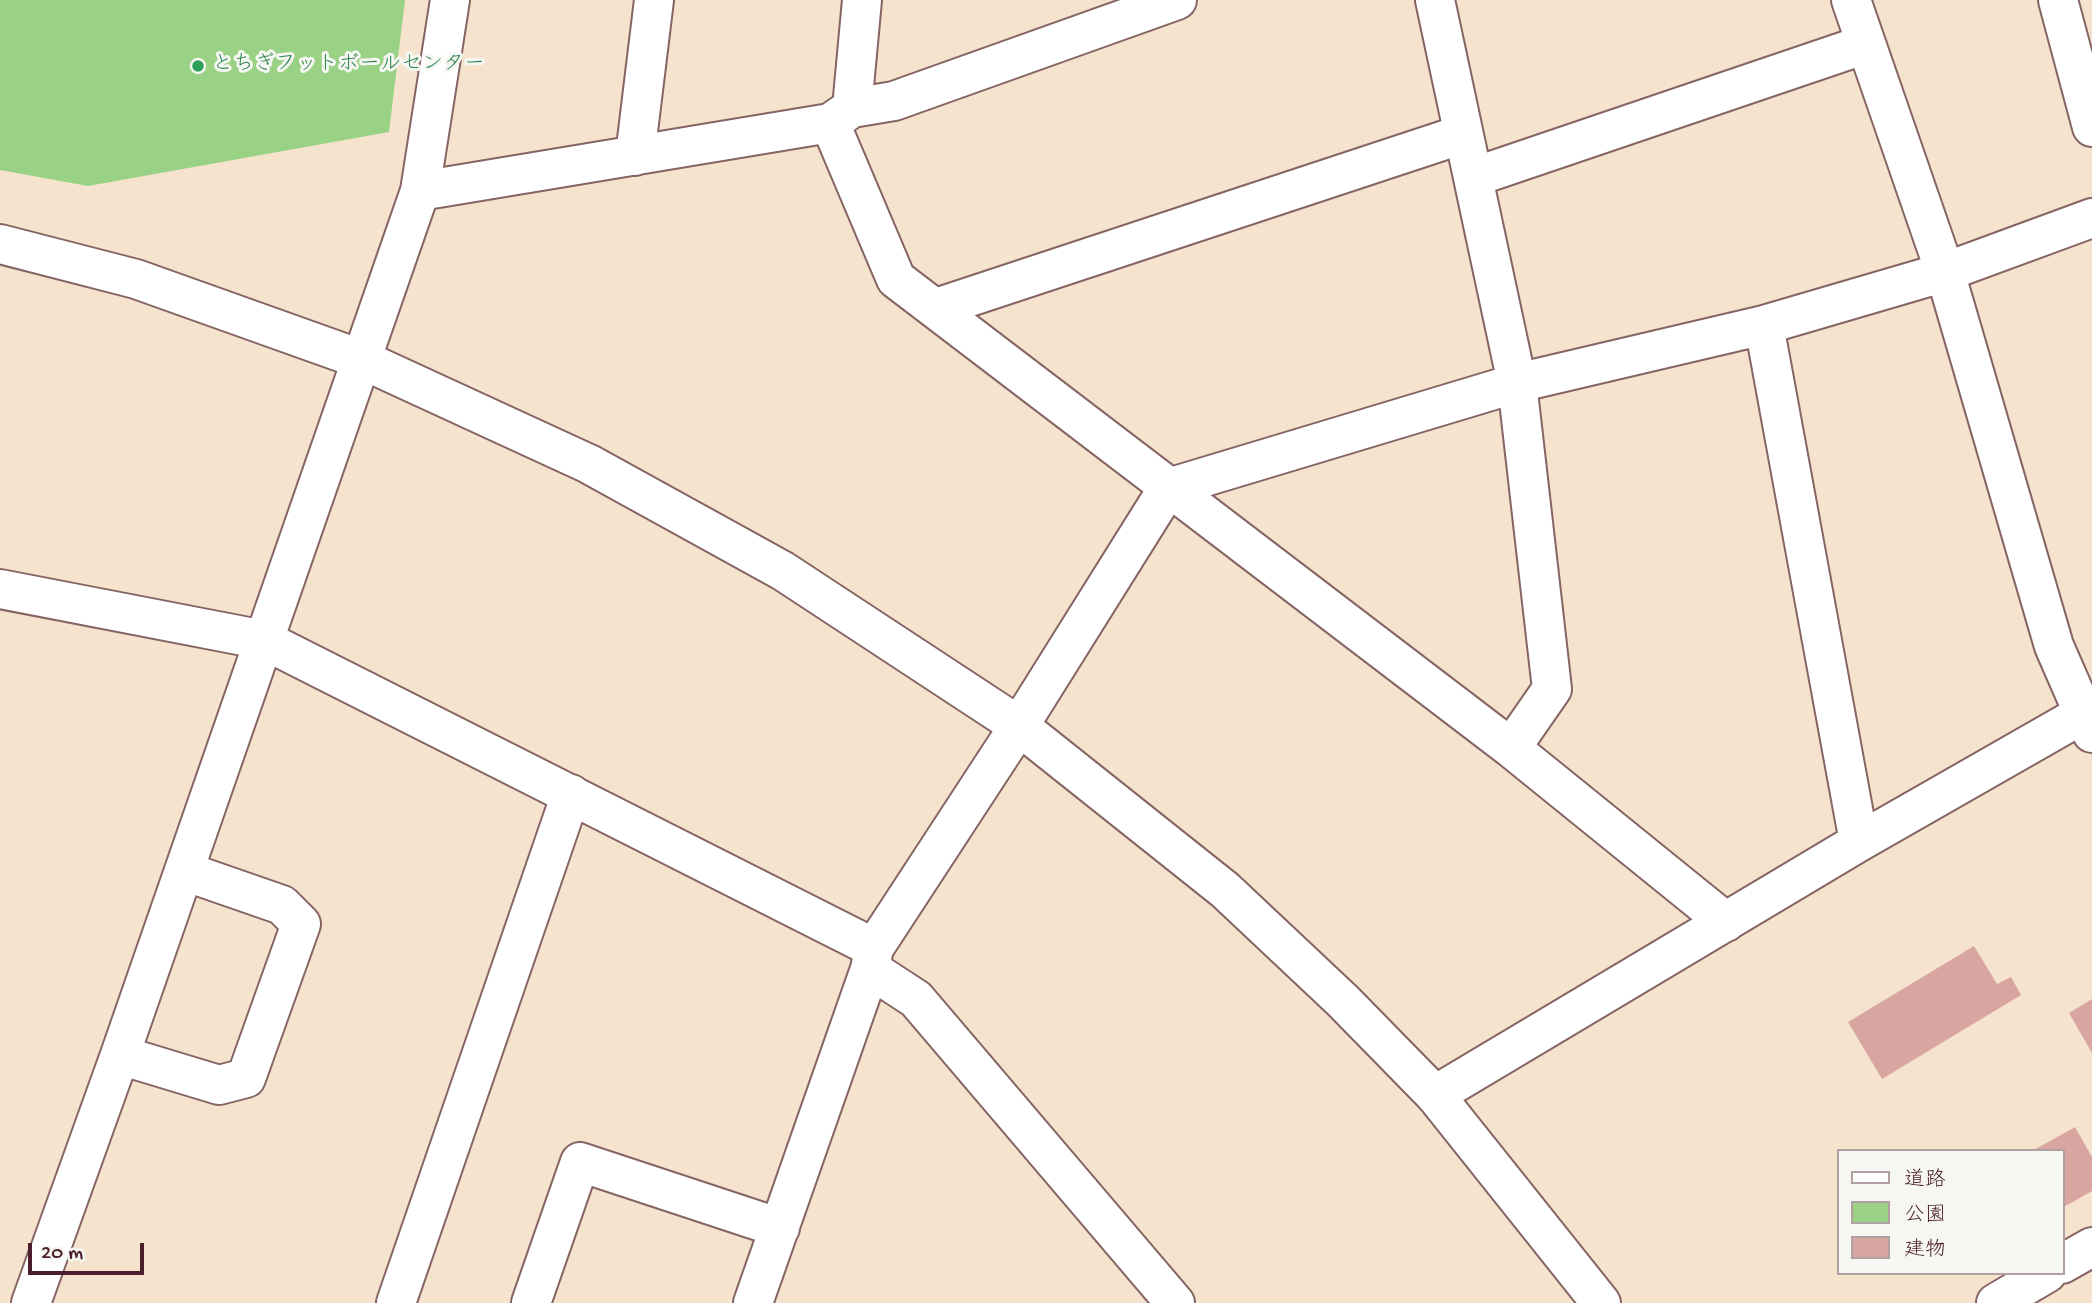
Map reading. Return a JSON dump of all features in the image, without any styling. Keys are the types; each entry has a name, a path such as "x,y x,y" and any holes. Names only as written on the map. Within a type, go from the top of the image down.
{"street":[{"path":"31,1303 120,1055 420,191 450,0"},
{"path":"635,156 654,0"},
{"path":"862,0 841,115 896,279 1511,748 1726,922"},
{"path":"420,191 635,156 841,115 894,101 1177,0"},
{"path":"1435,0 1517,383 1552,689 1511,748"},
{"path":"1435,1095 1859,842 2089,717 2054,646 1945,272 1851,0"},
{"path":"2058,0 2092,127"},
{"path":"1474,177 1866,44"},
{"path":"936,308 1463,134"},
{"path":"767,1295 780,1228 872,958 1168,488 1517,383 1764,325 1945,272 2092,218"},
{"path":"0,244 136,279 363,360 589,464 783,570 1019,726 1225,890 1343,1001 1435,1095 1601,1303"},
{"path":"1764,325 1859,842"},
{"path":"0,589 264,640 571,794 872,958 916,999 1175,1303"},
{"path":"396,1303 571,794"},
{"path":"120,1055 219,1085 246,1078 302,924 282,905 184,871"},
{"path":"531,1303 580,1162 780,1228"},
{"path":"2064,1263 2092,1247"},
{"path":"1996,1303 2044,1275"}],"green space":[{"name":"とちぎフットボールセンター","path":"0,0 405,0 389,132 88,186 0,170"}],"building":[{"path":"1974,946 1997,984 2011,977 2021,995 1882,1079 1848,1022"},
{"path":"2092,999 2092,1053 2069,1013"},
{"path":"2075,1127 2092,1157 2092,1191 2064,1207 2064,1149 2036,1149"}],"place":[{"name":"とちぎフットボールセンター","path":"198,66"}]}
